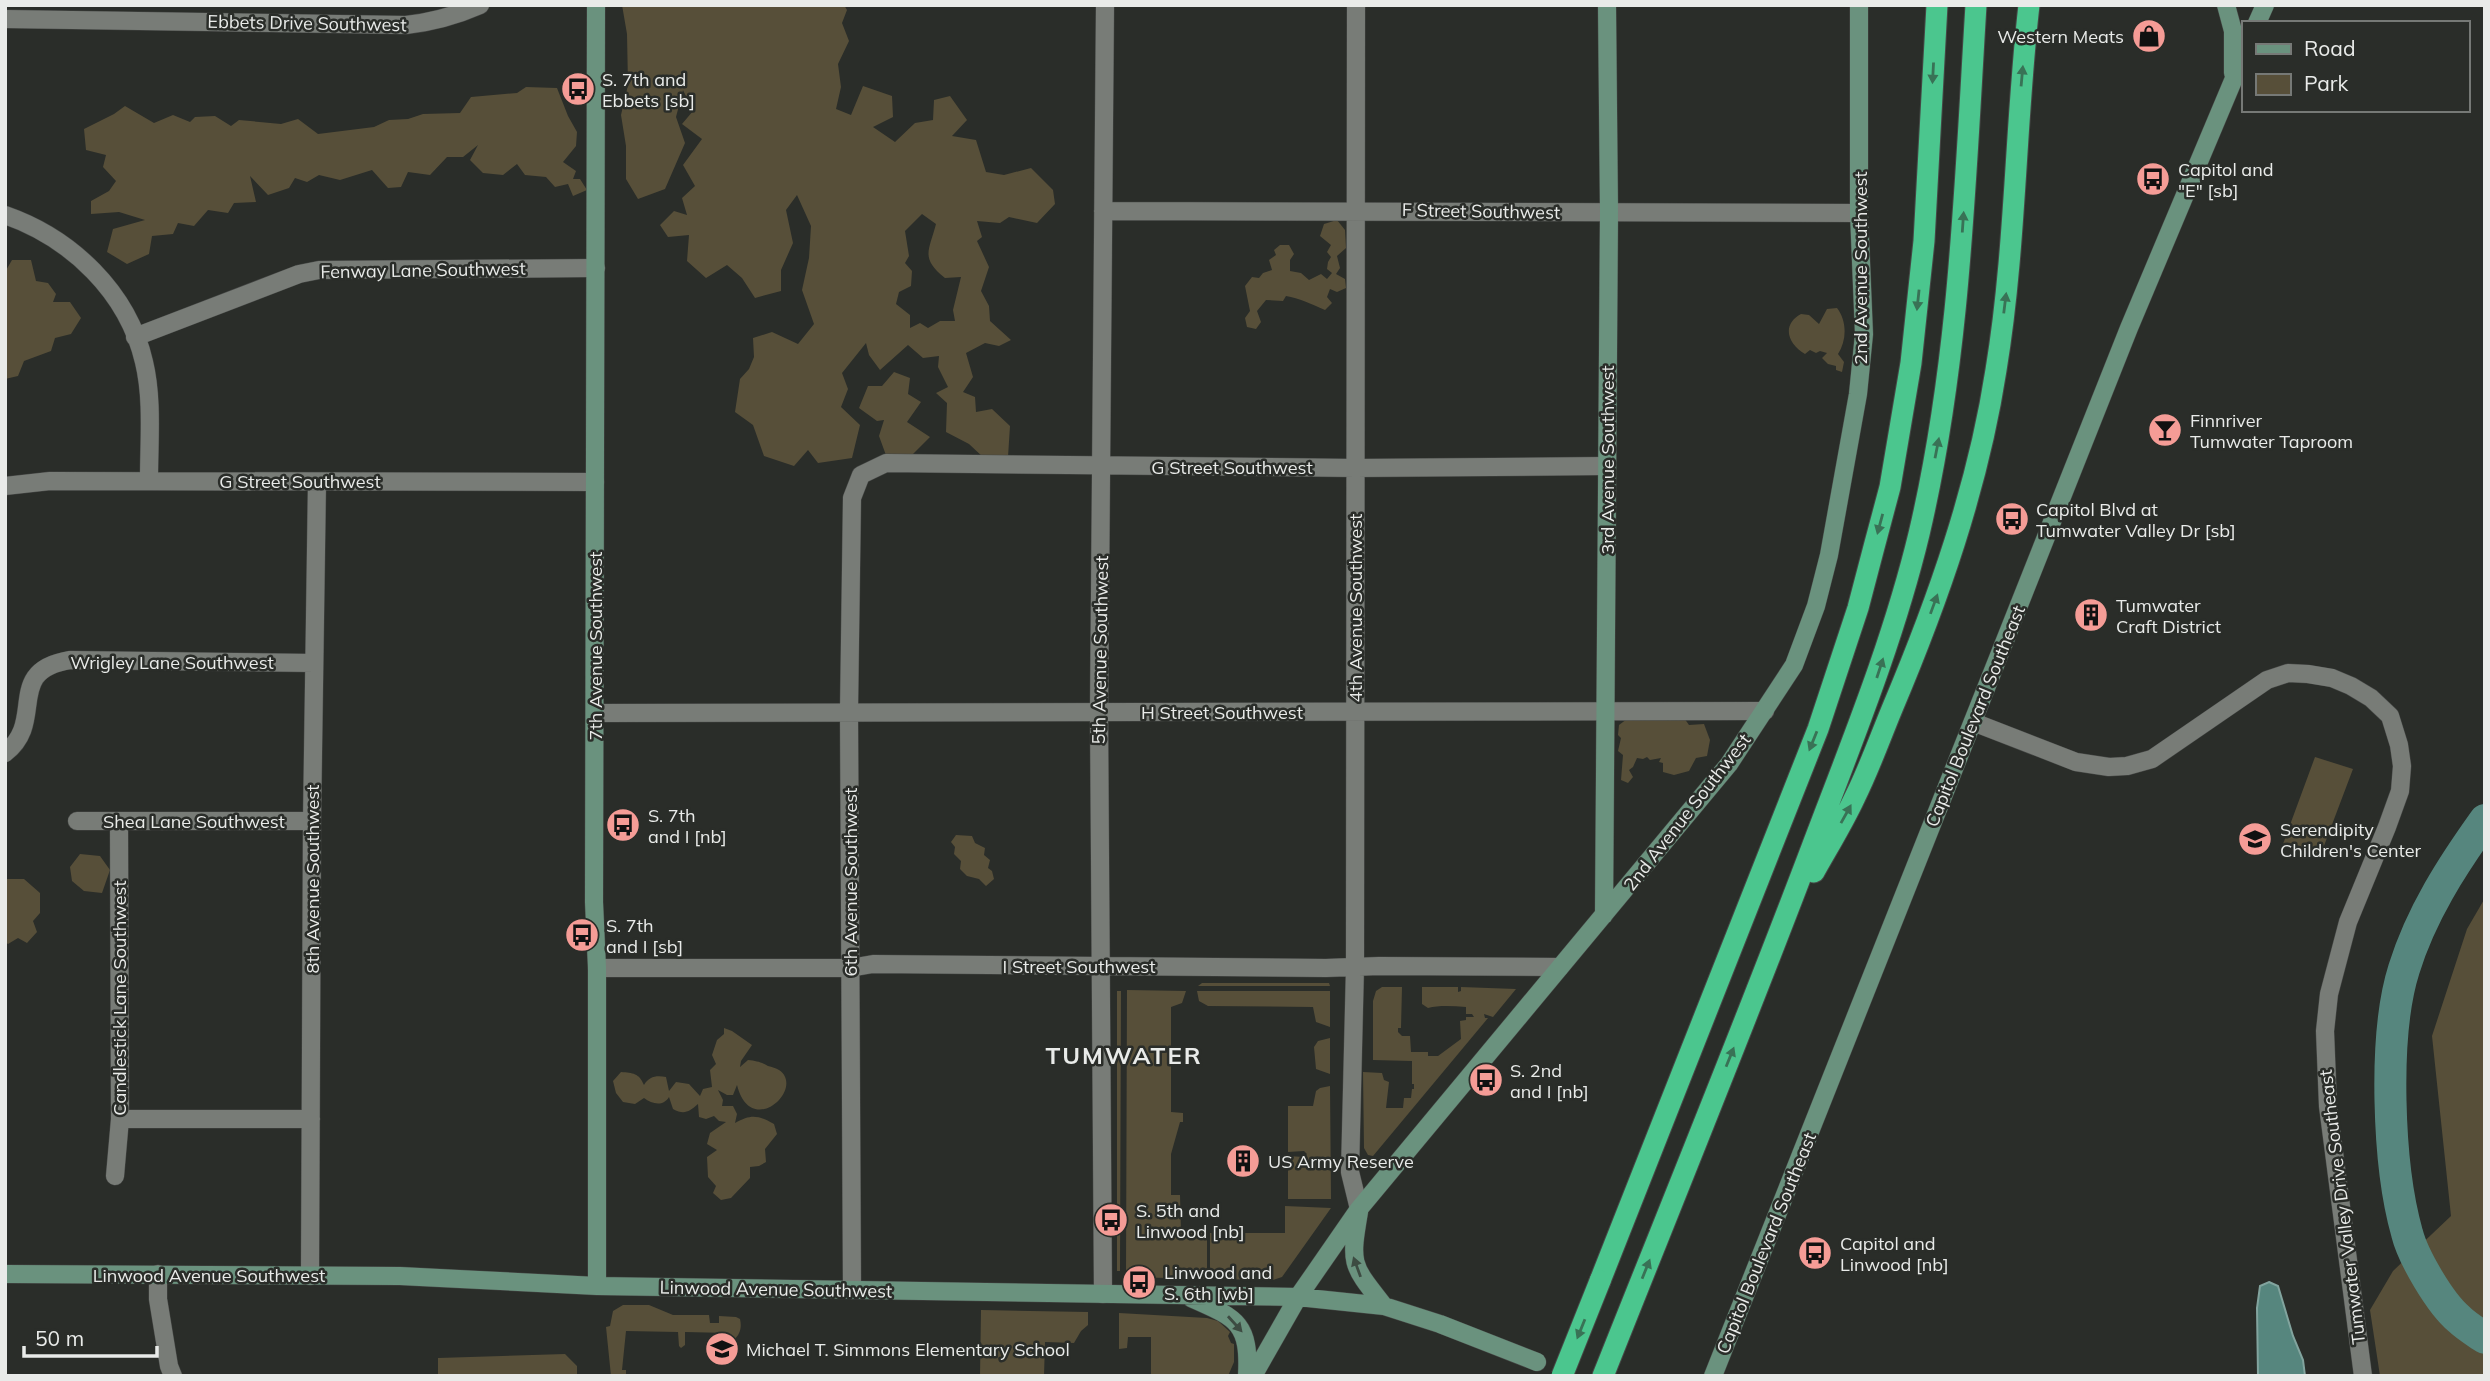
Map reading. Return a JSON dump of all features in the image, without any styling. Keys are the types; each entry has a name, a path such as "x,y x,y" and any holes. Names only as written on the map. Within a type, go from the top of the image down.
{"highway":[{"path":"1562,1376 1818,729 1858,608 1890,487 1911,363 1924,241 1937,5"},
{"path":"1603,1376 1777,938 1877,676 1900,604 1924,509 1945,403 1960,265 1976,5"},
{"path":"1777,938 1855,797 1913,660 1936,598 1982,444 1996,370 2006,293 2029,5"},
{"path":"2025,42 2031,24 2043,5"}],"street":[{"name":"Ebbets Drive Southwest","path":"5,19 406,25 457,16 480,5"},
{"name":"7th Avenue Southwest","path":"596,5 594,902 597,968 597,1286"},
{"name":"5th Avenue Southwest","path":"1103,1294 1099,712 1105,5"},
{"name":"4th Avenue Southwest","path":"1356,5 1354,967 1350,1172 1359,1209"},
{"name":"3rd Avenue Southwest","path":"1604,915 1609,212 1606,5"},
{"name":"2nd Avenue Southwest","path":"1298,1297 1359,1209 1729,764 1794,665 1816,606 1837,511 1858,394 1864,334 1859,213 1859,5"},
{"path":"2226,5 2233,31 2232,84"},
{"name":"Capitol Boulevard Southeast","path":"1713,1376 2129,328 2242,59"},
{"name":"F Street Southwest","path":"1104,211 1859,213"},
{"path":"5,215 49,234 85,263 111,292 125,314 144,361 148,390 149,480"},
{"name":"Fenway Lane Southwest","path":"135,337 299,274 319,270 596,268"},
{"name":"G Street Southwest","path":"861,475 886,463 1355,468 1606,466"},
{"name":"6th Avenue Southwest","path":"852,1290 849,712 852,498 861,475"},
{"name":"G Street Southwest","path":"5,486 50,481 149,480 595,482"},
{"name":"8th Avenue Southwest","path":"310,1276 317,481"},
{"name":"Wrigley Lane Southwest","path":"5,753 17,744 24,730 29,689 34,678 43,669 56,663 70,660 314,663"},
{"name":"Tumwater Valley Drive Southeast","path":"1973,722 2076,762 2109,767 2127,766 2152,758 2267,680 2288,674 2332,678 2371,698 2389,716 2399,745 2402,766 2400,790 2388,827 2348,922 2329,994 2325,1031 2328,1106 2363,1376"},
{"name":"H Street Southwest","path":"595,713 1765,711"},
{"name":"Shea Lane Southwest","path":"77,821 312,821"},
{"name":"Candlestick Lane Southwest","path":"115,1176 120,1119 119,821"},
{"name":"I Street Southwest","path":"597,968 850,968 873,964 1560,967"},
{"path":"120,1119 311,1119"},
{"path":"1359,1209 1352,1252 1354,1261 1358,1273 1384,1306"},
{"name":"Linwood Avenue Southwest","path":"5,1274 400,1276 597,1286 1298,1297 1384,1306 1440,1324 1536,1362"},
{"path":"159,1274 159,1299 169,1366 173,1376"},
{"path":"1188,1297 1223,1313 1238,1326 1247,1342 1247,1376"},
{"path":"1253,1376 1298,1297"}],"green space":[{"path":"622,5 844,5 847,10 842,23 849,41 838,64 841,87 836,109 851,115 863,86 892,96 893,117 873,127 895,142 915,123 933,120 934,100 950,96 967,120 952,136 976,140 986,172 1004,175 1031,168 1053,190 1055,204 1037,223 1009,217 1000,223 977,221 982,237 977,241 989,267 981,291 989,306 990,321 1011,340 999,346 985,343 966,353 973,377 963,392 975,397 976,412 992,409 1010,426 1008,457 984,458 969,444 946,432 947,403 936,393 948,387 938,367 939,356 923,358 908,345 880,370 869,355 866,343 842,373 848,389 841,407 860,425 852,458 818,463 808,450 794,466 764,456 753,425 735,412 740,379 749,369 754,357 753,338 772,332 798,344 814,324 802,290 809,258 811,226 797,195 786,210 793,243 781,270 781,291 755,298 742,278 727,265 706,278 687,261 689,235 668,237 660,225 674,211 687,215 682,198 695,186 683,165 702,139 682,124 693,111 683,90 676,117 685,143 665,189 638,199 626,179 626,146 621,115 628,85 627,34","holes":["922,214 936,224 929,248 929,259 945,278 961,277 953,310 955,321 940,321 928,328 920,323 910,328 910,315 896,304 899,292 911,286 912,271 905,263 909,256 905,231"]},
{"path":"526,87 557,88 577,132 576,146 563,162 576,171 573,179 580,179 587,190 573,196 568,184 555,187 546,177 525,175 517,164 503,175 483,173 470,160 478,145 463,157 447,157 430,175 408,172 401,187 388,188 372,170 340,180 319,175 307,182 295,178 289,188 268,195 250,176 256,202 234,203 228,213 208,210 194,226 178,223 173,234 152,236 149,254 127,264 107,252 113,229 145,220 119,212 91,214 91,201 109,191 116,181 103,167 106,155 86,150 84,129 125,106 154,123 173,115 190,122 195,117 215,116 231,126 239,120 281,124 298,119 318,134 374,127 389,120 408,119 423,114 460,113 471,97 517,93"},
{"path":"1337,220 1345,230 1346,248 1337,256 1340,268 1336,274 1345,279 1346,288 1337,292 1330,289 1327,297 1332,303 1325,310 1286,296 1283,301 1266,300 1257,311 1261,322 1256,329 1247,327 1245,318 1250,311 1245,286 1252,277 1259,278 1263,273 1272,270 1269,260 1276,255 1274,250 1280,245 1289,245 1294,254 1290,260 1290,271 1301,273 1309,280 1321,274 1327,279 1332,273 1327,269 1331,257 1327,252 1331,245 1320,236 1324,224"},
{"path":"12,260 31,260 36,281 48,283 56,294 53,302 70,302 81,318 71,334 55,338 51,351 24,361 18,376 5,379 5,272"},
{"path":"1837,308 1845,331 1838,354 1844,362 1842,372 1822,358 1827,353 1810,350 1805,354 1799,350 1789,334 1791,323 1801,314 1809,315 1819,324 1827,309"},
{"path":"894,372 910,378 908,394 921,402 907,422 930,437 910,457 887,458 879,436 884,420 877,421 859,408 868,386 882,386"},
{"path":"1643,702 1669,708 1680,714 1689,725 1704,724 1710,740 1707,756 1696,758 1689,771 1674,775 1663,772 1663,763 1659,762 1661,758 1637,758 1629,770 1633,777 1628,783 1621,780 1623,755 1618,751 1621,738 1618,735 1619,725 1627,719 1628,713"},
{"path":"2315,757 2353,769 2319,859 2283,844"},
{"path":"956,835 972,836 975,843 985,848 984,855 990,860 988,868 994,879 986,886 960,869 961,861 954,854 955,847 951,842"},
{"path":"80,854 100,856 110,870 102,893 84,891 72,881 70,867"},
{"path":"5,879 24,879 40,893 40,913 33,921 37,932 27,943 18,938 8,944 5,942"},
{"path":"2485,898 2485,1376 2380,1376 2370,1310 2393,1271 2451,1216 2432,1036 2467,929"},
{"path":"1202,983 1329,983 1330,986 1198,986"},
{"path":"1382,987 1402,987 1401,1028 1398,1028 1398,1032 1402,1036 1410,1036 1411,1052 1428,1052 1428,1056 1438,1056 1461,1039 1460,1021 1466,1020 1466,1017 1474,1017 1472,1014 1466,1014 1466,1007 1428,1008 1422,1004 1422,987 1458,987 1458,992 1461,987 1516,989 1493,1017 1484,1014 1485,1018 1488,1018 1373,1156 1368,1155 1364,1148 1363,1072 1382,1073 1384,1080 1389,1082 1386,1108 1403,1108 1404,1098 1411,1098 1414,1089 1412,1061 1373,1060 1373,1001 1376,991"},
{"path":"1127,990 1186,991 1182,1003 1171,1007 1171,1112 1183,1113 1183,1122 1180,1122 1171,1154 1171,1195 1180,1195 1181,1232 1207,1233 1207,1279 1129,1277 1126,1273"},
{"path":"1117,991 1121,991 1120,1271 1117,1271"},
{"path":"1197,991 1330,991 1330,1027 1316,1022 1313,1007 1208,1006 1199,1001"},
{"path":"724,1028 752,1045 740,1067 748,1060 777,1069 786,1078 786,1088 773,1105 764,1109 753,1108 744,1101 737,1085 733,1095 718,1090 723,1100 722,1106 733,1106 737,1114 735,1123 750,1117 759,1117 774,1124 777,1134 765,1149 766,1162 750,1167 750,1178 731,1198 721,1200 713,1193 716,1186 708,1177 707,1157 717,1150 707,1144 710,1133 726,1122 719,1121 714,1116 706,1119 699,1117 698,1104 686,1112 677,1111 673,1109 669,1097 661,1103 644,1098 635,1104 623,1102 616,1093 613,1081 621,1072 635,1074 644,1085 651,1078 663,1076 666,1077 669,1091 676,1082 689,1084 700,1096 703,1089 712,1087 710,1070 716,1064 712,1055 717,1040 724,1034"},
{"path":"1330,1038 1330,1074 1316,1069 1314,1047 1318,1041"},
{"path":"1330,1086 1331,1199 1288,1199 1288,1156 1304,1157 1307,1154 1304,1151 1288,1152 1288,1106 1313,1106 1316,1091"},
{"path":"1285,1206 1331,1208 1282,1277 1273,1280 1210,1279 1210,1233 1285,1233"},
{"path":"623,1305 649,1305 673,1315 709,1315 710,1323 719,1323 719,1316 736,1317 740,1319 741,1325 734,1340 737,1344 730,1346 729,1333 685,1332 685,1345 681,1348 678,1332 626,1331 622,1370 626,1370 626,1376 611,1376 606,1327 610,1326 613,1311"},
{"path":"981,1310 1088,1312 1088,1325 1074,1343 1045,1342 1044,1376 980,1376"},
{"path":"1119,1313 1207,1318 1218,1321 1230,1332 1228,1336 1234,1344 1234,1362 1228,1376 1151,1376 1151,1337 1128,1337 1127,1348 1119,1349"},
{"path":"565,1354 577,1366 577,1376 438,1376 438,1358"}],"water":[{"path":"2269,1282 2278,1286 2303,1360 2305,1376 2258,1376 2257,1308 2260,1286"}],"waterway":[{"path":"2485,820 2438,891 2419,929 2404,969 2393,1029 2390,1101 2396,1173 2410,1243 2428,1279 2444,1302 2462,1322 2485,1338"}],"place":[{"name":"Western Meats","path":"2149,36"},
{"name":"S. 7th and Ebbets [sb]","path":"578,89"},
{"name":"Capitol and \"E\" [sb]","path":"2153,179"},
{"name":"Finnriver Tumwater Taproom","path":"2165,430"},
{"name":"Capitol Blvd at Tumwater Valley Dr [sb]","path":"2012,519"},
{"name":"Tumwater Craft District","path":"2091,615"},
{"name":"S. 7th and I [nb]","path":"623,825"},
{"name":"Serendipity Children's Center","path":"2255,839"},
{"name":"S. 7th and I [sb]","path":"582,935"},
{"name":"S. 2nd and I [nb]","path":"1486,1080"},
{"name":"US Army Reserve","path":"1243,1161"},
{"name":"S. 5th and Linwood [nb]","path":"1111,1220"},
{"name":"Capitol and Linwood [nb]","path":"1815,1253"},
{"name":"Linwood and S. 6th [wb]","path":"1139,1282"},
{"name":"Michael T. Simmons Elementary School","path":"722,1349"}],"district":[{"name":"TUMWATER","path":"1124,1055"}]}
